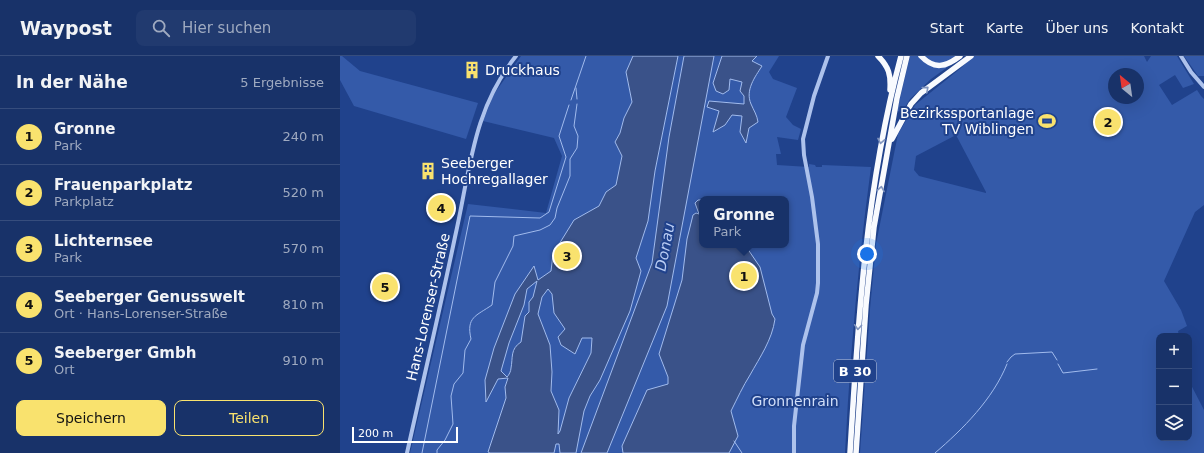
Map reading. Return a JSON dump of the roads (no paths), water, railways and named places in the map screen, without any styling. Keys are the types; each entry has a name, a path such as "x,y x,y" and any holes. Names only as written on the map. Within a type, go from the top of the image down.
{"highway":[{"path":"878,56 888,68 890,73 890,103"},
{"name":"B 30","path":"850,453 855,359 861,288 875,179 901,56"},
{"name":"B 30","path":"856,453 863,341 874,227 897,98 907,56"},
{"path":"921,56 926,62 933,65 942,65 951,62 960,56"},
{"path":"889,144 905,114 921,93 971,56"}],"street":[{"name":"Hans-Lorenser-Straße","path":"407,453 456,236 476,133 491,93 507,67 516,56"},
{"path":"794,453 794,426 803,345 817,293 818,283 818,244 812,197 803,148 804,130 828,56"},
{"path":"1181,56 1191,72 1204,87"}],"water":[{"path":"633,56 678,56 655,171 648,221 636,258 641,271 630,311 600,380 590,396 584,411 576,453 560,453 559,444 556,444 554,453 490,453 488,452 506,398 505,387 508,378 498,379 486,402 485,380 494,348 515,294 534,266 538,280 551,271 553,254 574,220 599,206 606,192 616,185 622,156 615,142 632,102 626,72","holes":["537,281 533,297 529,302 529,312 525,316 521,342 515,348 511,370 507,377 501,371 509,343 524,305 527,289","548,289 552,294 554,313 565,329 558,337 561,345 575,354 582,338 592,338 591,353 569,398 558,434 559,410 551,391 552,372 550,345 538,314 542,297"]},
{"name":"Donau","path":"684,56 714,56 667,306 607,453 581,453 652,263 669,137"},
{"path":"722,56 757,56 752,61 762,66 756,75 749,94 749,99 758,122 749,128 746,143 740,132 742,116 732,115 725,125 713,132 719,111 707,107 709,101 744,104 744,96 740,91 742,82 730,79 729,90 723,94 716,91 713,83"},
{"path":"699,200 699,214 695,203"},
{"path":"696,213 699,214 699,248 747,248 760,267 772,314 775,319 771,334 731,411 738,436 729,453 623,453 622,446 647,390 668,384 668,377 659,354 682,280 687,239 693,215"}],"waterway":[{"path":"571,100 586,56"},
{"path":"576,88 577,99"},
{"path":"437,453 437,450 445,440 453,424 451,396 454,384 463,373 465,350 471,339 471,321 492,305 495,282 513,246 514,236 540,230 550,225 555,218 557,208 570,176 570,159 577,148 578,136 574,126 577,104"},
{"path":"422,453 470,216 540,218 549,212 566,157 559,136 569,105"},
{"path":"1007,362 1015,354 1052,352 1057,360"},
{"path":"935,453 976,413 994,389 1007,364"},
{"path":"1058,364 1063,373 1097,369"},
{"path":"734,441 742,453"}],"place":[{"name":"Druckhaus","path":"472,70"},
{"name":"Bezirkssportanlage TV Wiblingen","path":"1047,121"},
{"name":"Frauenparkplatz","path":"1108,122"},
{"name":"Seeberger Hochregallager","path":"428,171"},
{"name":"Seeberger Genusswelt","path":"441,208"},
{"name":"Lichternsee","path":"567,256"},
{"name":"Gronne","path":"744,276"},
{"name":"Seeberger Gmbh","path":"385,287"}],"park label":[{"name":"Gronnenrain","path":"795,401"}]}
